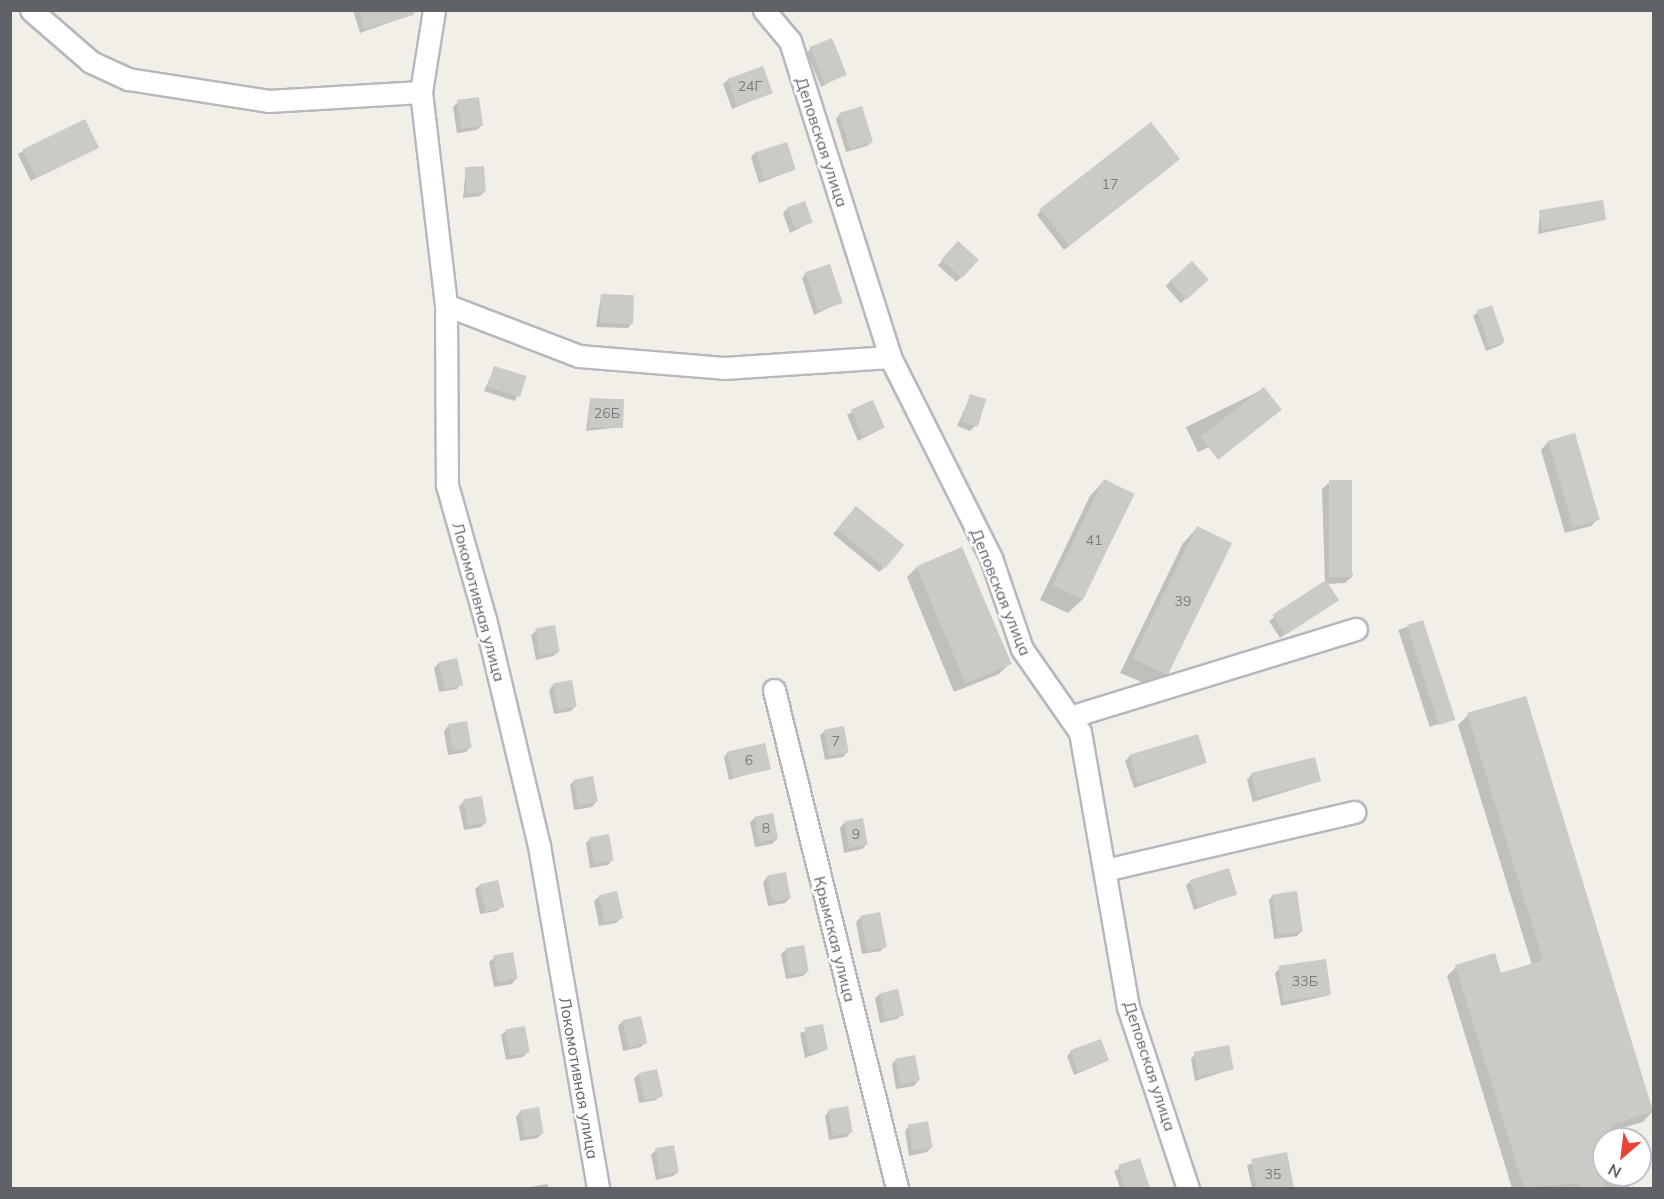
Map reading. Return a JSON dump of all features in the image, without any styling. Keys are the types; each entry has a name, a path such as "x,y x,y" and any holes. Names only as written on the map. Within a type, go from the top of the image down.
{"street":[{"path":"31,10 91,62 128,79 268,100 421,92"},
{"name":"Локомотивная улица","path":"434,10 421,92 446,305 447,485 485,619 539,846 598,1188"},
{"name":"Деповская улица","path":"764,10 790,41 890,357 990,558 1022,649 1073,716 1105,870 1128,1007 1188,1188"},
{"path":"446,305 579,356 724,368 890,357"},
{"path":"1073,716 1356,630"},
{"name":"Крымская улица","path":"774,690 897,1188"},
{"path":"1105,870 1354,812"}],"building":[{"path":"359,10 414,10 414,15 364,29"},
{"path":"832,38 847,75 825,84 810,47"},
{"path":"763,66 773,93 737,106 727,79"},
{"path":"479,97 483,126 461,129 457,100"},
{"path":"862,106 873,142 850,149 839,113"},
{"path":"85,119 99,148 36,178 22,150"},
{"path":"1151,122 1180,159 1069,246 1040,209"},
{"path":"787,142 796,170 765,180 756,152"},
{"path":"484,166 486,192 467,193 465,167"},
{"path":"1603,200 1606,220 1542,230 1539,210"},
{"path":"805,201 813,223 795,229 787,207"},
{"path":"958,241 979,260 962,278 941,260"},
{"path":"1192,261 1209,280 1186,300 1170,281"},
{"path":"830,264 843,303 818,311 805,272"},
{"path":"601,294 634,295 633,324 600,323"},
{"path":"1492,305 1505,342 1490,347 1477,310"},
{"path":"494,366 527,376 520,397 488,387"},
{"path":"1264,387 1282,410 1218,460 1200,437"},
{"path":"970,394 986,399 978,427 962,422"},
{"path":"590,398 624,399 623,428 589,427"},
{"path":"873,400 885,428 863,437 851,409"},
{"path":"1575,433 1600,520 1573,527 1548,441"},
{"path":"1104,479 1135,494 1083,600 1052,585"},
{"path":"1329,480 1352,480 1352,577 1329,577"},
{"path":"856,506 904,545 885,568 837,529"},
{"path":"1197,526 1232,543 1168,675 1133,658"},
{"path":"962,547 1012,664 966,683 916,567"},
{"path":"1326,580 1339,600 1285,635 1272,615"},
{"path":"1423,620 1455,720 1439,725 1407,625"},
{"path":"555,625 560,652 540,655 535,628"},
{"path":"457,658 463,685 445,690 438,662"},
{"path":"572,680 577,707 558,710 553,683"},
{"path":"1526,696 1653,1111 1612,1125 1613,1127 1592,1127 1592,1187 1604,1188 1581,1188 1579,1183 1524,1188 1455,965 1495,953 1501,973 1543,960 1467,713"},
{"path":"467,721 472,748 453,751 448,724"},
{"path":"844,726 849,753 829,756 824,729"},
{"path":"1198,734 1207,763 1138,784 1129,755"},
{"path":"765,743 771,769 733,778 727,752"},
{"path":"1315,757 1321,781 1257,797 1251,773"},
{"path":"593,776 598,802 578,805 573,780"},
{"path":"482,796 487,823 468,826 463,799"},
{"path":"773,813 778,839 759,842 754,817"},
{"path":"863,818 868,845 849,848 844,821"},
{"path":"609,834 614,861 594,864 589,837"},
{"path":"1229,868 1237,895 1198,907 1190,880"},
{"path":"786,872 791,899 772,902 767,875"},
{"path":"498,880 504,907 486,912 479,884"},
{"path":"617,891 623,918 605,923 598,895"},
{"path":"1297,891 1303,932 1278,935 1272,894"},
{"path":"880,912 887,947 867,951 860,916"},
{"path":"804,945 809,972 790,975 785,948"},
{"path":"513,952 518,979 498,982 493,955"},
{"path":"1326,959 1331,995 1283,1001 1278,966"},
{"path":"898,989 904,1015 886,1020 879,993"},
{"path":"641,1016 647,1043 629,1048 622,1020"},
{"path":"823,1024 828,1050 809,1053 804,1028"},
{"path":"525,1026 530,1053 510,1056 505,1029"},
{"path":"1101,1039 1109,1061 1078,1072 1070,1050"},
{"path":"1229,1045 1234,1070 1198,1076 1194,1052"},
{"path":"915,1055 920,1081 900,1084 895,1059"},
{"path":"657,1069 663,1096 645,1101 638,1073"},
{"path":"848,1106 853,1133 833,1136 828,1109"},
{"path":"539,1107 544,1134 525,1137 520,1110"},
{"path":"928,1121 933,1148 913,1151 908,1124"},
{"path":"674,1145 679,1172 660,1175 655,1148"},
{"path":"1287,1152 1294,1188 1257,1188 1251,1159"},
{"path":"1140,1158 1150,1188 1125,1188 1118,1165"}]}
